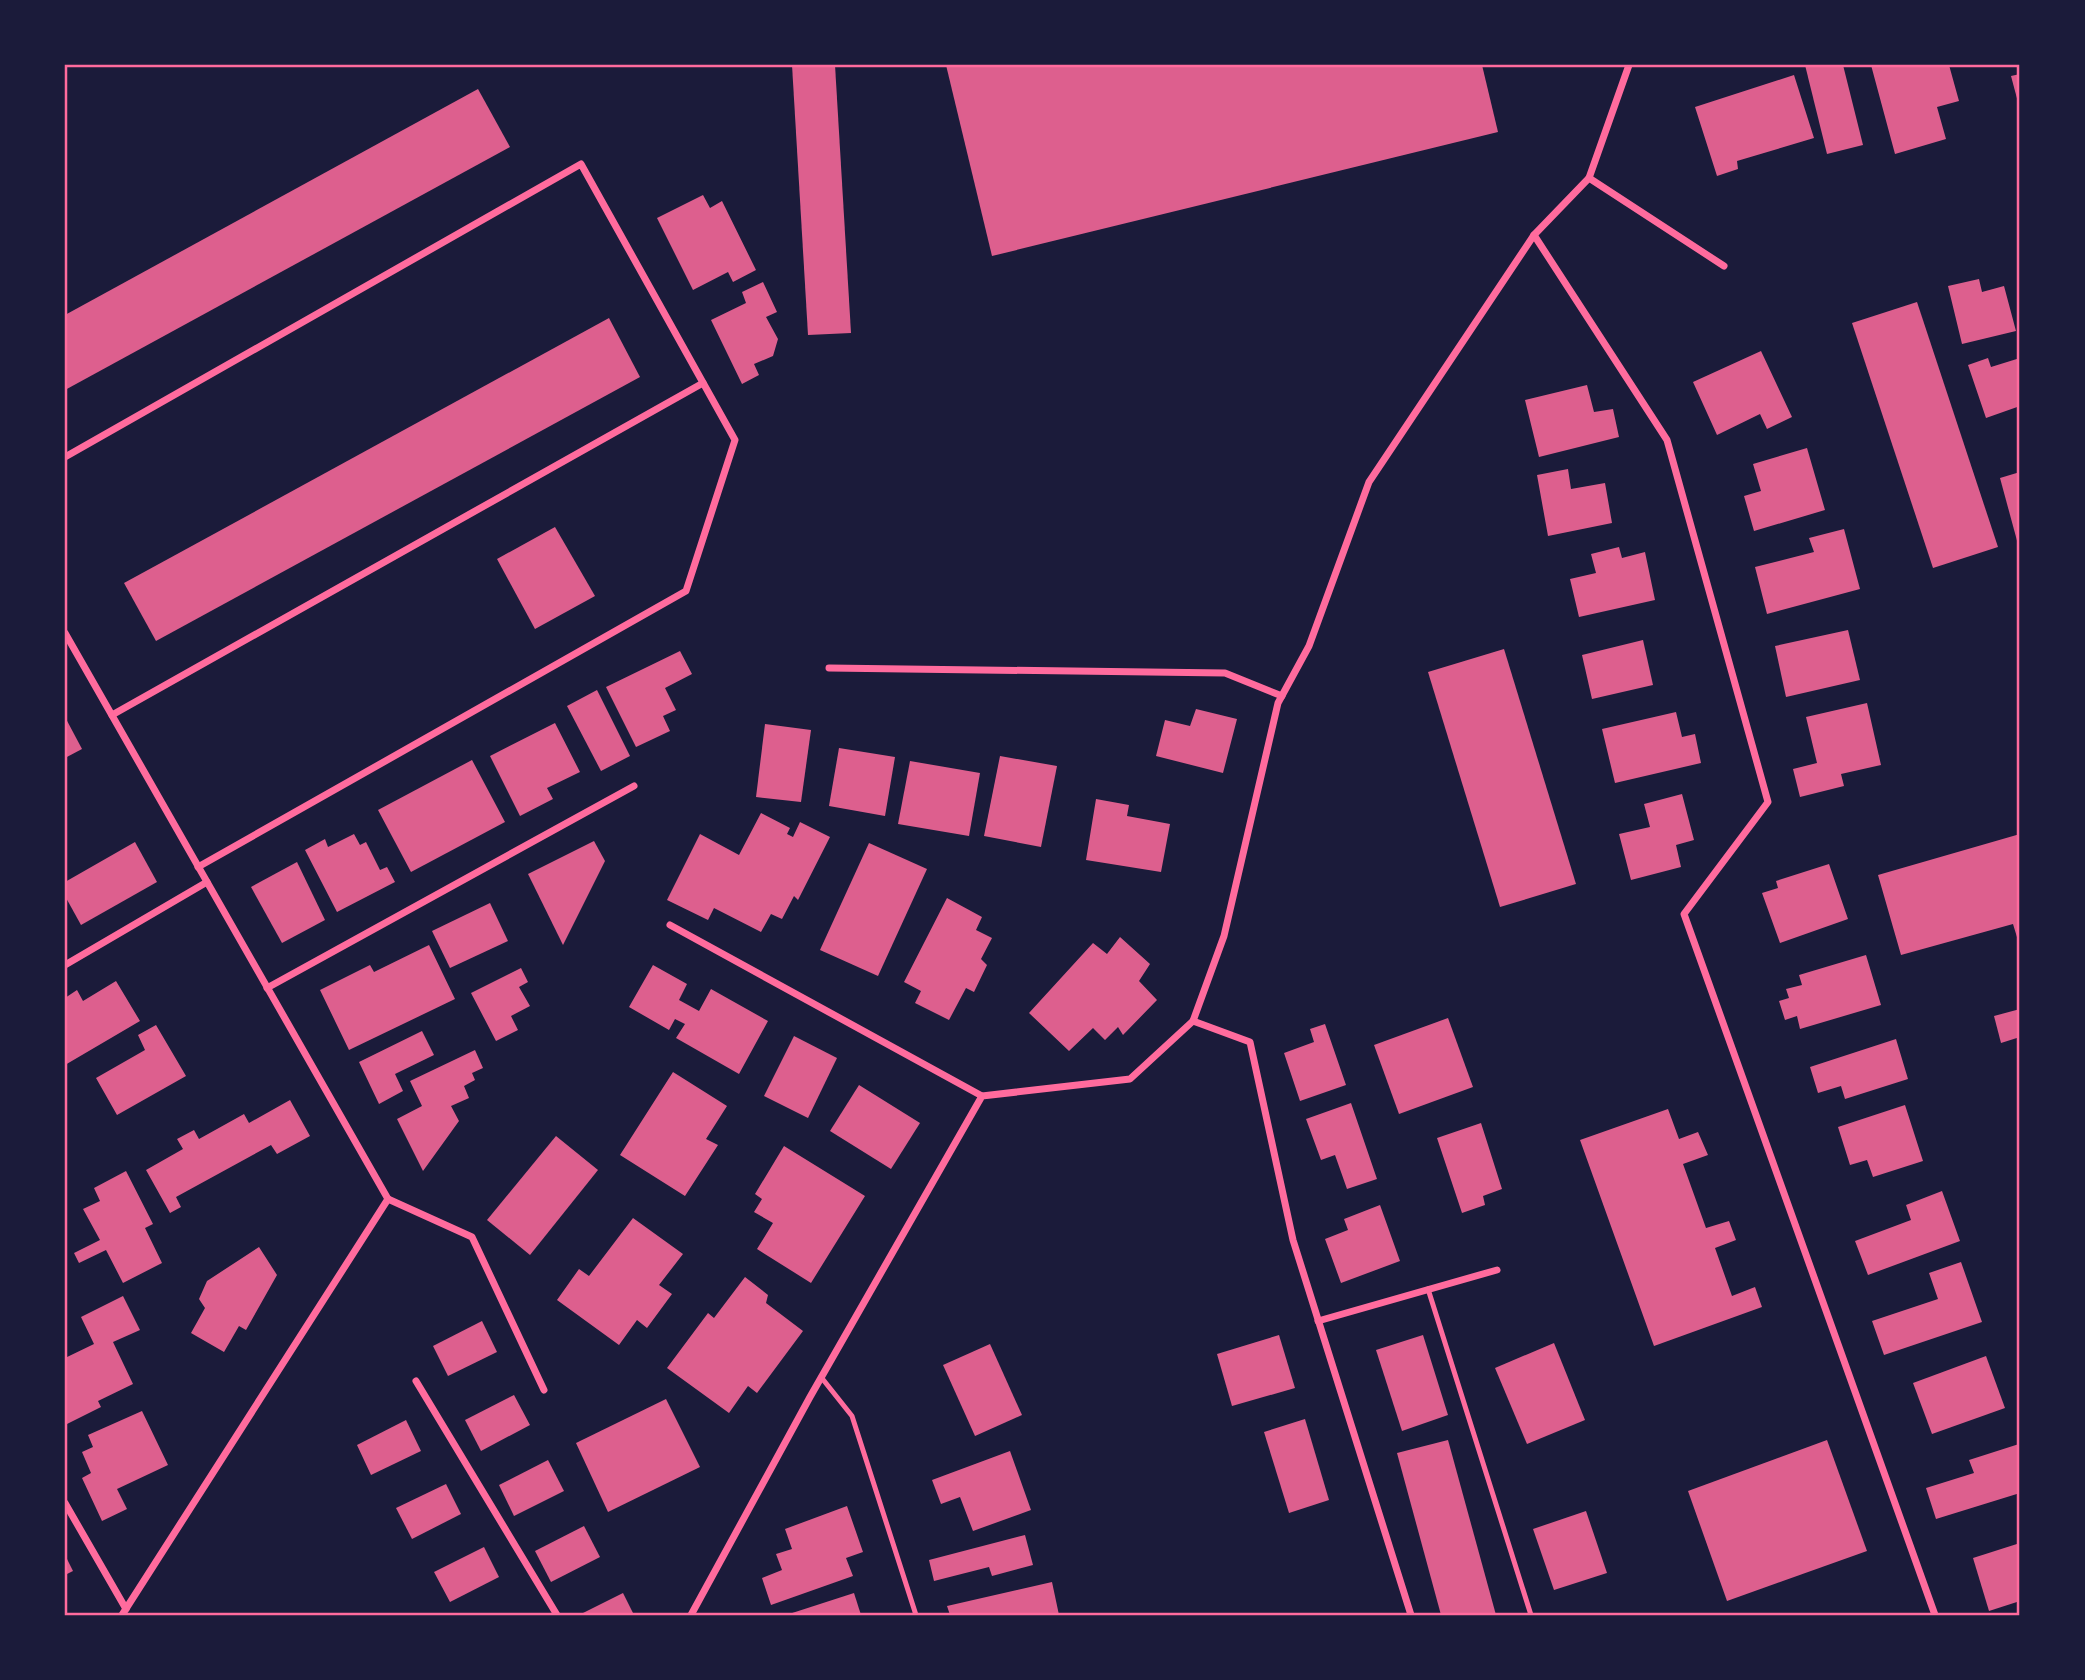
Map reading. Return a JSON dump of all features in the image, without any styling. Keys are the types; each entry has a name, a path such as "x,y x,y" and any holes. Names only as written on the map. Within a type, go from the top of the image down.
{"street":[{"path":"670,925 982,1096 1130,1079 1193,1021 1224,936 1282,696 1309,646 1369,482 1534,235 1589,178 1629,65"},
{"path":"65,457 581,164 735,440 685,591 198,867"},
{"path":"1589,178 1724,267"},
{"path":"1534,235 1667,440 1768,802 1684,914 1935,1615"},
{"path":"111,715 703,383"},
{"path":"65,633 388,1199 472,1237 544,1390"},
{"path":"829,667 1225,673 1282,696"},
{"path":"267,988 634,786"},
{"path":"65,965 207,882"},
{"path":"1193,1021 1250,1042 1293,1240 1411,1615"},
{"path":"691,1615 821,1377 982,1096"},
{"path":"65,1503 124,1612 388,1199"},
{"path":"1318,1321 1497,1270"},
{"path":"416,1381 557,1615"}],"lane":[{"path":"1429,1289 1531,1615"},
{"path":"821,1377 852,1416 916,1615"}],"building":[{"path":"792,65 835,65 851,333 808,335"},
{"path":"946,65 1482,65 1498,132 992,256"},
{"path":"1805,65 1843,65 1863,145 1827,154"},
{"path":"1871,65 1949,65 1959,101 1937,107 1946,139 1895,154"},
{"path":"2020,74 2020,105 2019,106 2011,76"},
{"path":"1794,75 1814,138 1737,161 1738,169 1717,176 1695,107"},
{"path":"478,89 510,147 65,390 65,315"},
{"path":"703,195 710,208 722,201 756,270 733,282 728,272 693,290 657,218"},
{"path":"1979,279 1982,292 2004,286 2016,331 1962,344 1948,286"},
{"path":"763,282 777,312 766,317 778,339 773,356 754,364 759,375 742,384 711,320 746,303 742,292"},
{"path":"1917,302 1998,547 1933,568 1852,323"},
{"path":"609,318 640,377 156,641 124,583"},
{"path":"1761,351 1792,417 1767,429 1760,414 1717,435 1693,382"},
{"path":"1988,358 1991,367 2020,358 2020,406 1986,418 1968,365"},
{"path":"1587,385 1594,412 1613,409 1619,437 1539,457 1525,400"},
{"path":"1807,448 1825,510 1754,531 1744,496 1761,491 1753,464"},
{"path":"1568,469 1571,489 1605,483 1612,523 1548,536 1537,475"},
{"path":"2020,472 2020,548 2019,548 2000,478"},
{"path":"555,527 595,596 535,629 497,559"},
{"path":"1844,529 1860,589 1767,614 1755,567 1814,552 1809,538"},
{"path":"1619,547 1622,558 1645,552 1655,600 1579,617 1570,579 1596,573 1591,554"},
{"path":"1848,630 1860,680 1786,697 1775,646"},
{"path":"1643,640 1653,685 1592,699 1582,655"},
{"path":"1504,649 1576,884 1500,907 1428,672"},
{"path":"680,651 692,674 665,688 676,710 663,716 670,731 636,747 606,687"},
{"path":"597,690 630,756 601,771 567,706"},
{"path":"1867,703 1881,765 1841,774 1844,786 1800,797 1793,769 1817,763 1806,717"},
{"path":"1196,709 1237,719 1223,773 1156,756 1165,720 1190,726"},
{"path":"1676,712 1682,737 1695,734 1701,763 1615,783 1602,729"},
{"path":"65,717 82,749 65,758"},
{"path":"555,723 580,772 547,788 553,799 520,816 490,756"},
{"path":"765,724 811,730 801,802 756,797"},
{"path":"839,748 895,757 885,816 829,806"},
{"path":"1000,756 1057,766 1041,847 984,836"},
{"path":"472,760 505,822 411,872 378,810"},
{"path":"910,761 980,773 969,836 898,824"},
{"path":"1682,794 1694,840 1676,845 1681,867 1631,880 1619,834 1650,827 1644,804"},
{"path":"1096,799 1129,805 1127,816 1170,824 1161,872 1086,860"},
{"path":"761,813 790,828 787,834 793,837 800,822 830,837 798,900 794,896 782,919 771,914 761,932 714,908 708,920 667,900 700,834 739,855"},
{"path":"354,834 360,845 366,842 380,870 387,867 395,882 337,912 305,850 325,839 328,847"},
{"path":"2020,834 2020,947 2013,924 1901,955 1878,875"},
{"path":"594,841 605,861 563,945 528,874"},
{"path":"135,842 157,882 81,925 65,896 65,882"},
{"path":"869,843 927,869 878,976 820,950"},
{"path":"297,862 325,920 282,943 251,887"},
{"path":"1829,864 1848,919 1780,943 1762,893 1778,888 1776,881"},
{"path":"947,898 982,917 976,930 992,938 981,959 987,965 974,992 966,988 949,1020 915,1003 921,991 904,982"},
{"path":"490,903 508,941 450,968 432,931"},
{"path":"1120,937 1150,964 1139,981 1157,1000 1123,1035 1118,1027 1105,1040 1093,1028 1069,1051 1029,1013 1093,943 1107,954"},
{"path":"429,945 455,999 349,1050 320,990 370,965 374,972"},
{"path":"1866,955 1881,1005 1800,1029 1797,1016 1785,1020 1779,1001 1789,998 1786,989 1802,985 1799,975"},
{"path":"653,965 687,984 679,1000 699,1011 711,989 768,1021 739,1074 676,1038 685,1024 675,1019 669,1030 629,1007"},
{"path":"521,968 528,982 519,987 530,1006 511,1016 518,1030 496,1041 471,993"},
{"path":"116,981 140,1021 65,1065 65,998 77,990 83,1001"},
{"path":"2020,1009 2020,1037 2001,1043 1994,1016"},
{"path":"1448,1018 1473,1087 1399,1114 1374,1045"},
{"path":"1325,1024 1346,1085 1300,1101 1284,1053 1314,1042 1310,1029"},
{"path":"156,1025 186,1076 117,1115 96,1078 145,1050 138,1035"},
{"path":"422,1031 434,1055 395,1074 403,1091 379,1104 359,1062"},
{"path":"794,1036 837,1058 808,1118 764,1096"},
{"path":"1896,1039 1908,1079 1845,1099 1841,1086 1818,1093 1810,1067"},
{"path":"475,1050 483,1068 472,1073 475,1080 464,1086 469,1098 451,1106 459,1121 423,1171 397,1119 422,1106 410,1081"},
{"path":"673,1072 727,1106 706,1139 718,1145 685,1196 620,1155"},
{"path":"859,1085 920,1123 891,1169 830,1131"},
{"path":"290,1100 310,1136 277,1154 271,1145 176,1197 181,1207 170,1213 146,1170 183,1149 177,1139 194,1130 199,1139 244,1114 249,1123"},
{"path":"1351,1103 1377,1179 1347,1189 1335,1155 1321,1160 1306,1119"},
{"path":"1905,1105 1923,1161 1873,1177 1867,1160 1850,1165 1838,1127"},
{"path":"1668,1109 1679,1139 1698,1132 1708,1155 1683,1164 1706,1228 1729,1221 1736,1240 1715,1248 1732,1296 1755,1287 1762,1307 1654,1346 1580,1140"},
{"path":"1481,1123 1502,1189 1483,1196 1485,1205 1462,1213 1437,1138"},
{"path":"556,1136 598,1170 530,1255 487,1220"},
{"path":"784,1146 865,1196 811,1283 757,1249 773,1223 754,1212 762,1199 755,1194"},
{"path":"126,1171 153,1224 145,1228 162,1263 123,1283 106,1250 79,1263 74,1253 100,1240 83,1209 100,1201 94,1188"},
{"path":"1942,1191 1960,1241 1868,1275 1855,1241 1911,1220 1906,1205"},
{"path":"1380,1205 1400,1261 1341,1283 1325,1239 1348,1230 1344,1219"},
{"path":"633,1218 683,1254 659,1285 672,1294 647,1328 637,1320 619,1345 557,1300 579,1269 589,1276"},
{"path":"259,1247 277,1275 246,1330 239,1326 224,1352 191,1333 205,1308 199,1299 207,1281"},
{"path":"1961,1262 1982,1322 1884,1355 1872,1321 1938,1299 1929,1273"},
{"path":"745,1277 768,1295 766,1303 803,1331 757,1393 748,1386 729,1413 667,1368 708,1313 714,1318"},
{"path":"123,1296 140,1330 113,1342 133,1384 98,1401 101,1407 67,1424 65,1358 94,1344 81,1317"},
{"path":"482,1321 497,1352 448,1376 433,1346"},
{"path":"1279,1335 1295,1388 1232,1406 1217,1354"},
{"path":"1423,1335 1448,1415 1402,1431 1376,1350"},
{"path":"1554,1343 1585,1420 1527,1444 1495,1368"},
{"path":"990,1344 1022,1415 975,1436 943,1365"},
{"path":"1986,1356 2005,1408 1932,1434 1913,1383"},
{"path":"514,1395 530,1425 481,1451 465,1420"},
{"path":"666,1399 700,1467 608,1512 576,1443"},
{"path":"142,1411 168,1465 117,1489 127,1509 102,1521 82,1478 91,1473 82,1452 93,1447 88,1435"},
{"path":"1305,1419 1329,1500 1289,1513 1264,1432"},
{"path":"406,1420 421,1451 371,1475 357,1445"},
{"path":"1448,1440 1496,1615 1441,1615 1397,1453"},
{"path":"1827,1440 1867,1551 1727,1601 1688,1491"},
{"path":"2019,1444 2020,1493 1936,1519 1926,1488 1974,1473 1969,1460"},
{"path":"1010,1451 1031,1510 973,1531 960,1497 941,1504 932,1480"},
{"path":"548,1460 564,1491 514,1516 499,1485"},
{"path":"446,1484 461,1514 412,1539 396,1508"},
{"path":"847,1506 863,1552 846,1558 853,1576 771,1605 762,1578 782,1570 776,1554 792,1549 785,1529"},
{"path":"1586,1511 1607,1573 1554,1590 1533,1529"},
{"path":"584,1526 600,1557 551,1582 535,1551"},
{"path":"1025,1535 1033,1565 992,1576 989,1567 934,1581 929,1560"},
{"path":"2020,1543 2020,1601 1989,1611 1973,1558"},
{"path":"484,1547 499,1577 450,1602 434,1572"},
{"path":"65,1555 73,1571 65,1575"},
{"path":"1052,1582 1059,1615 950,1615 947,1606"},
{"path":"623,1593 634,1615 579,1615"},
{"path":"854,1593 861,1615 786,1615"}]}
